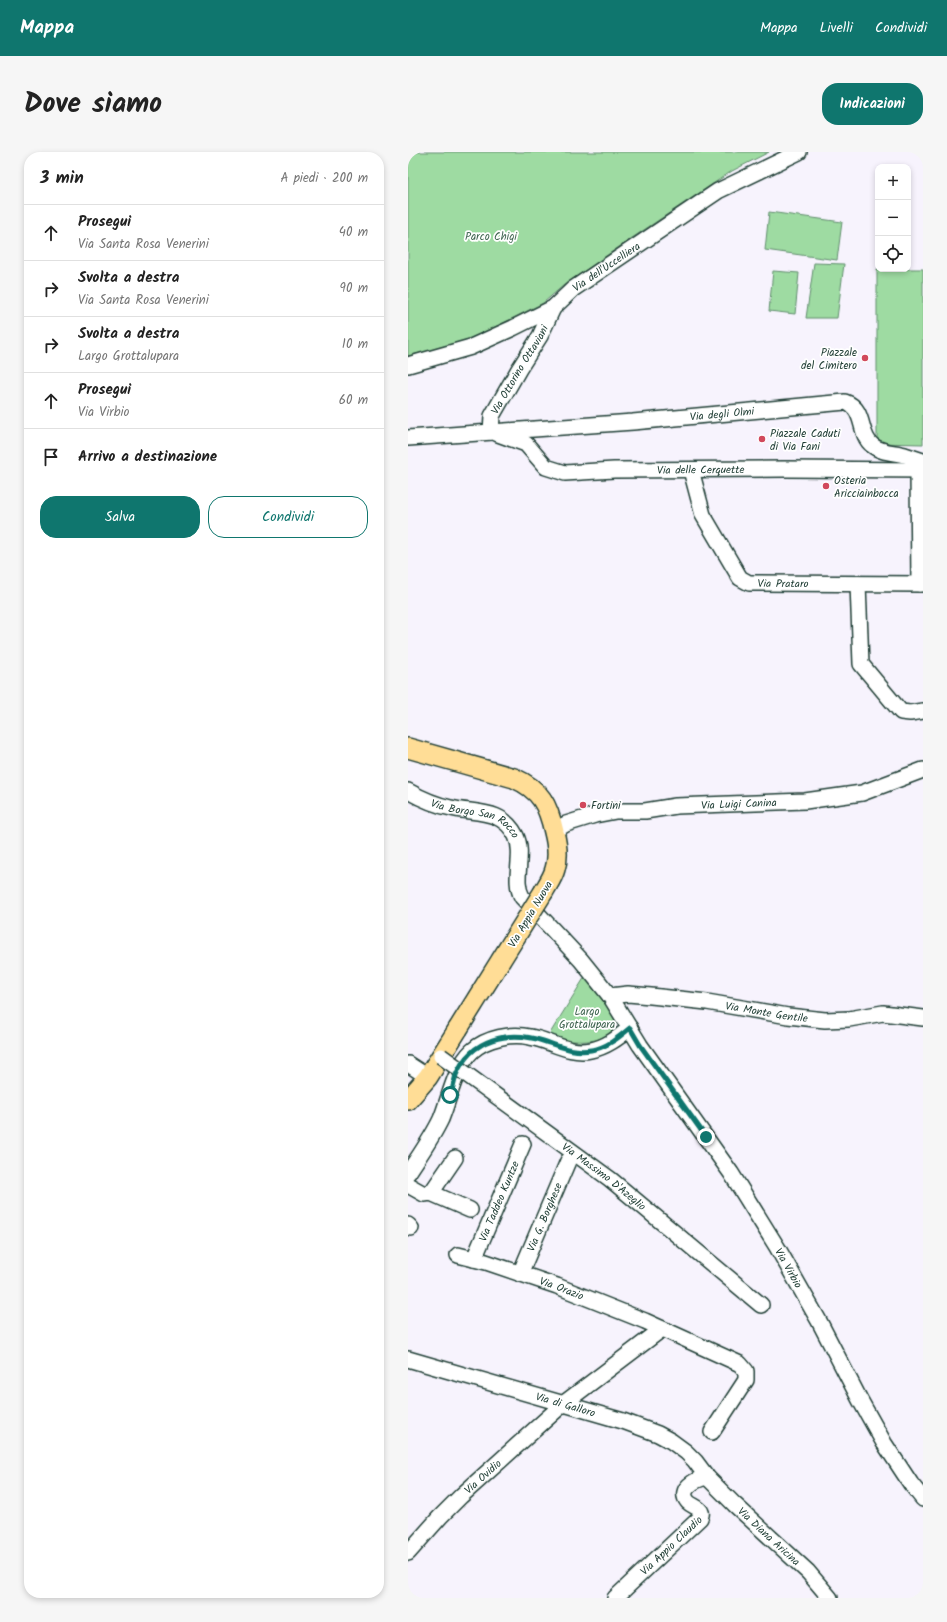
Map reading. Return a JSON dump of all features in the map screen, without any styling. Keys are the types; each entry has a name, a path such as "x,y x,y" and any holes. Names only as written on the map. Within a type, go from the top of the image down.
{"main road":[{"name":"Via Appia Nuova","path":"408,748 521,781 533,789 542,799 549,811 557,849 557,860 552,878 428,1077 408,1100"}],"street":[{"name":"Via dell'Uccelliera","path":"408,365 471,347 553,308 573,289 718,191 799,152"},
{"name":"Via Ottorino Ottaviani","path":"491,432 492,416 540,336 553,308"},
{"name":"Via degli Olmi","path":"408,438 633,422 845,402 850,403 857,410 861,418 865,435 873,446 883,451 905,455 922,467"},
{"name":"Via delle Cerquette","path":"491,432 526,444 546,467 565,472 614,470 922,467"},
{"path":"921,584 922,467"},
{"name":"Via Prataro","path":"691,470 703,515 740,578 749,583 921,584"},
{"path":"858,584 862,664 901,712 910,713 923,711"},
{"name":"Via Luigi Canina","path":"554,831 566,824 616,810 645,811 676,806 805,801 862,793 923,770"},
{"name":"Via Borgo San Rocco","path":"408,791 445,807 486,813 498,818 508,826 516,836 518,844 518,888 520,894 526,903 581,960 610,996"},
{"name":"Via Monte Gentile","path":"610,996 628,994 707,1002 788,1016 825,1020 849,1019 883,1013 923,1018"},
{"path":"408,1173 440,1120 452,1090 456,1074 472,1051 484,1042 505,1037 529,1036 574,1051 590,1051 604,1046 630,1028 610,996"},
{"name":"Via Virbio","path":"630,1028 640,1045 723,1161 760,1218 820,1321 872,1422 908,1480 923,1499"},
{"name":"Via Massimo D'Azeglio","path":"441,1056 610,1179 761,1305"},
{"path":"408,1064 428,1077"},
{"name":"Via Taddeo Kuntze","path":"474,1259 523,1144"},
{"path":"431,1193 455,1158"},
{"name":"Via G. Borghese","path":"520,1274 568,1161"},
{"path":"408,1185 424,1194 431,1193 470,1210"},
{"name":"Via Orazio","path":"458,1255 557,1286 662,1329 736,1362 746,1371 746,1380 712,1432"},
{"path":"563,1404 662,1329"},
{"name":"Via di Galloro","path":"408,1359 623,1421 658,1434 686,1452 707,1477"},
{"name":"Via Ovidio","path":"408,1553 461,1496 563,1404"},
{"name":"Via Appio Claudio","path":"614,1598 700,1518 700,1510 689,1502 685,1494 688,1487 693,1482 707,1477"},
{"name":"Via Diana Aricina","path":"707,1477 734,1504 799,1563 830,1598"}],"green space":[{"name":"Parco Chigi","path":"408,152 769,152 732,171 564,285 543,303 465,342 408,356"},
{"path":"769,212 842,222 837,260 765,250"},
{"path":"814,263 844,264 837,318 806,318"},
{"path":"911,269 923,269 923,444 877,443 877,272 911,272"},
{"path":"773,271 799,273 795,314 769,311"},
{"name":"Largo Grottalupara","path":"586,975 603,996 612,1013 614,1026 612,1032 601,1039 586,1041 570,1041 549,1035"}],"place":[{"name":"Piazzale del Cimitero","path":"865,358"},
{"name":"Piazzale Caduti di Via Fani","path":"762,439"},
{"name":"Osteria Aricciainbocca","path":"826,486"},
{"name":"Fortini","path":"583,805"}],"route":[{"path":"450,1095 456,1074 472,1051 484,1042 512,1036 529,1036 574,1051 590,1051 604,1046 630,1028 640,1045 706,1137"}]}
